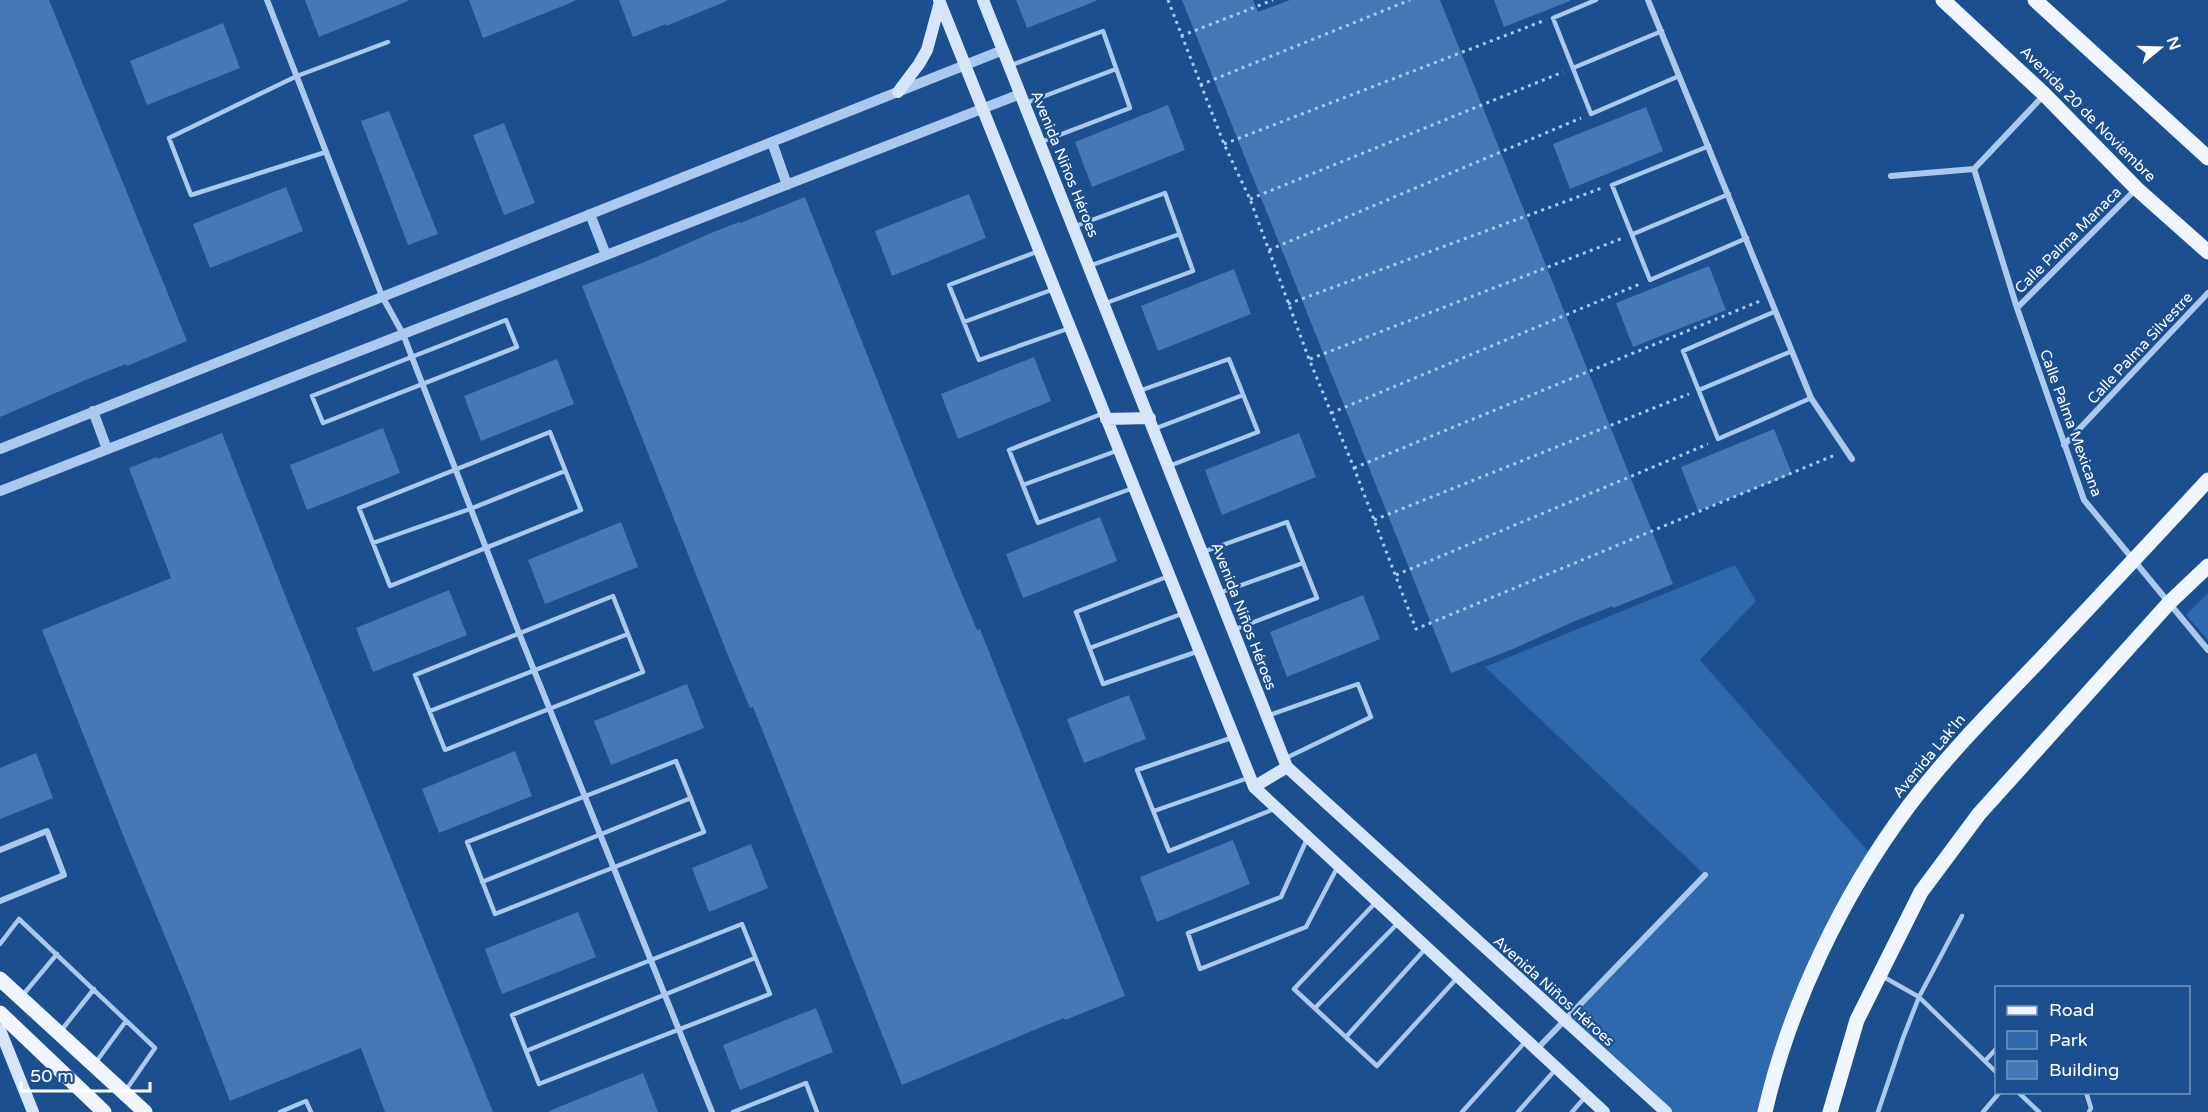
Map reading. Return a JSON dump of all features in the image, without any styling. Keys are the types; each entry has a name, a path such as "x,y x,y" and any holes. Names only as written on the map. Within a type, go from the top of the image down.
{"main road":[{"name":"Avenida Niños Héroes","path":"983,0 1286,763 1564,1021 1666,1112"},
{"name":"Avenida 20 de Noviembre","path":"1943,0 2044,94 2137,189 2208,252"},
{"path":"2035,0 2208,158"},
{"path":"939,1 1252,782 1276,808 1604,1112"},
{"path":"898,92 927,50 939,1"},
{"path":"1105,416 1152,424"},
{"name":"Avenida Lak'In","path":"1765,1112 1772,1083 1807,980 1858,883 1908,808 1957,747 2208,480"},
{"path":"1830,1112 1857,1020 1921,892 1979,814 2169,603 2208,566"},
{"path":"1252,782 1286,763"},
{"path":"0,980 145,1112"},
{"path":"0,1013 104,1112"},
{"path":"0,1030 33,1112"}],"street":[{"path":"267,0 382,296 403,334 549,709 712,1112"},
{"path":"1648,0 1811,398 1852,459"},
{"path":"0,448 1003,50"},
{"path":"1892,176 1974,170 2044,94"},
{"path":"0,491 982,109 1022,99"},
{"path":"772,142 787,185"},
{"name":"Calle Palma Mexicana","path":"1974,170 2017,308 2084,500 2208,650"},
{"name":"Calle Palma Manaca","path":"2017,308 2137,189"},
{"path":"590,214 606,255"},
{"name":"Calle Palma Silvestre","path":"2064,445 2208,294"},
{"path":"93,411 107,449"},
{"path":"0,849 47,831 64,875 0,901"},
{"path":"1536,1050 1705,875"}],"lane":[{"path":"1596,0 1553,18 1591,114 1679,76"},
{"path":"1009,66 1103,31 1130,108 1040,142"},
{"path":"1573,68 1662,31"},
{"path":"326,152 191,195 169,138 297,76 388,42"},
{"path":"1022,99 1116,69"},
{"path":"1709,146 1612,184 1650,279 1747,238"},
{"path":"1073,227 1165,193 1193,270 1104,303"},
{"path":"1633,234 1729,194"},
{"path":"1089,266 1180,234"},
{"path":"1039,251 949,285 979,360 1070,328"},
{"path":"964,322 1054,289"},
{"path":"1776,311 1683,351 1718,440 1811,398"},
{"path":"507,320 517,347 422,384 323,423 312,396 507,320"},
{"path":"1699,390 1792,351"},
{"path":"1139,392 1229,359 1244,395 1258,432 1169,466"},
{"path":"1152,424 1244,395"},
{"path":"1105,416 1009,450 1038,523 1134,488"},
{"path":"550,432 565,471 581,510 390,586 359,507 550,432"},
{"path":"1023,485 1119,450"},
{"path":"373,543 470,509 565,471"},
{"path":"1203,552 1287,522 1317,598 1233,630"},
{"path":"1219,593 1303,563"},
{"path":"1169,576 1076,612 1103,684 1199,650"},
{"path":"613,596 643,672 445,750 416,675 519,633 613,596"},
{"path":"1090,648 1184,613"},
{"path":"430,711 628,634"},
{"path":"1267,716 1358,684 1371,717 1286,763"},
{"path":"1234,737 1137,770 1169,851 1276,808"},
{"path":"676,761 691,798 704,832 495,914 467,842 676,761"},
{"path":"1154,811 1252,782"},
{"path":"482,882 691,798"},
{"path":"1308,837 1281,897 1188,933 1200,969 1305,927 1338,865"},
{"path":"1377,901 1294,989 1377,1066 1458,977"},
{"path":"1878,1112 1919,997 1962,916"},
{"path":"0,944 20,919 155,1048 124,1093"},
{"path":"1315,1008 1399,922"},
{"path":"742,924 755,958 770,994 539,1084 512,1015 742,924"},
{"path":"1346,1037 1426,948"},
{"path":"20,998 57,954"},
{"path":"526,1051 755,958"},
{"path":"1880,975 1919,997 1995,1071"},
{"path":"59,1033 94,989"},
{"path":"93,1065 126,1021"},
{"path":"1462,1112 1526,1041"},
{"path":"1985,1061 1995,1050"},
{"path":"1518,1112 1556,1069"},
{"path":"733,1112 806,1083 817,1112"},
{"path":"1983,1112 1998,1094"},
{"path":"2020,1094 2039,1112"},
{"path":"2087,1094 2091,1108 2089,1112"},
{"path":"1572,1112 1586,1096"},
{"path":"280,1112 306,1101 311,1112"}],"path":[{"path":"1168,0 1200,86 1250,199 1330,414 1354,468 1416,629 1845,451"},
{"path":"1181,36 1273,0"},
{"path":"1200,86 1410,0"},
{"path":"1224,144 1553,18"},
{"path":"1250,199 1573,68"},
{"path":"1269,250 1591,114"},
{"path":"1288,304 1612,184"},
{"path":"1309,359 1633,234"},
{"path":"1330,414 1650,279"},
{"path":"1354,468 1770,296"},
{"path":"1374,520 1699,390"},
{"path":"1396,575 1718,440"}],"green space":[{"path":"1735,565 1756,601 1700,660 1874,858 1827,943 1766,1112 1666,1112 1564,1021 1705,875 1485,667"},
{"path":"2208,593 2208,640 2186,615"}],"building":[{"path":"0,0 49,0 187,341 127,366 126,364 88,379 0,417"},
{"path":"305,0 407,0 408,1 319,37"},
{"path":"469,0 575,0 575,1 483,38"},
{"path":"619,0 727,0 727,1 633,37"},
{"path":"1016,0 1096,0 1096,1 1027,28"},
{"path":"1182,0 1253,0 1258,12 1290,0 1440,0 1673,584 1575,621 1513,649 1451,673"},
{"path":"1494,0 1570,0 1570,1 1504,27"},
{"path":"223,23 240,68 147,105 130,61"},
{"path":"1168,105 1185,150 1092,187 1075,142"},
{"path":"1646,107 1663,151 1570,189 1553,144"},
{"path":"389,111 438,234 408,245 361,121"},
{"path":"504,123 535,203 504,215 473,135"},
{"path":"286,187 303,231 210,268 193,224"},
{"path":"969,194 986,238 892,276 875,231"},
{"path":"805,197 954,575 977,630 980,629 1125,996 1065,1020 1064,1018 902,1085 753,707 750,708 727,653 582,286"},
{"path":"1709,266 1726,310 1633,347 1616,303"},
{"path":"1234,269 1251,314 1158,351 1141,306"},
{"path":"1034,357 1051,401 958,439 941,394"},
{"path":"557,359 574,404 481,441 464,396"},
{"path":"383,428 400,473 307,510 290,465"},
{"path":"1774,429 1792,474 1698,511 1681,467"},
{"path":"222,433 493,1112 385,1112 361,1048 230,1101 123,835 42,630 171,578 129,468"},
{"path":"1299,433 1316,477 1222,515 1205,470"},
{"path":"1100,517 1117,561 1023,598 1006,554"},
{"path":"621,522 638,567 545,604 528,560"},
{"path":"449,590 467,635 373,672 356,628"},
{"path":"1363,595 1380,639 1287,677 1270,632"},
{"path":"687,684 704,728 611,765 594,721"},
{"path":"1129,695 1146,739 1084,763 1067,719"},
{"path":"515,751 532,796 439,833 422,789"},
{"path":"36,753 53,798 0,819 0,768"},
{"path":"1233,840 1250,884 1157,922 1140,877"},
{"path":"751,844 768,888 709,912 692,868"},
{"path":"578,912 596,957 502,994 485,949"},
{"path":"816,1008 833,1052 740,1090 723,1045"},
{"path":"643,1073 658,1112 549,1111"}]}
